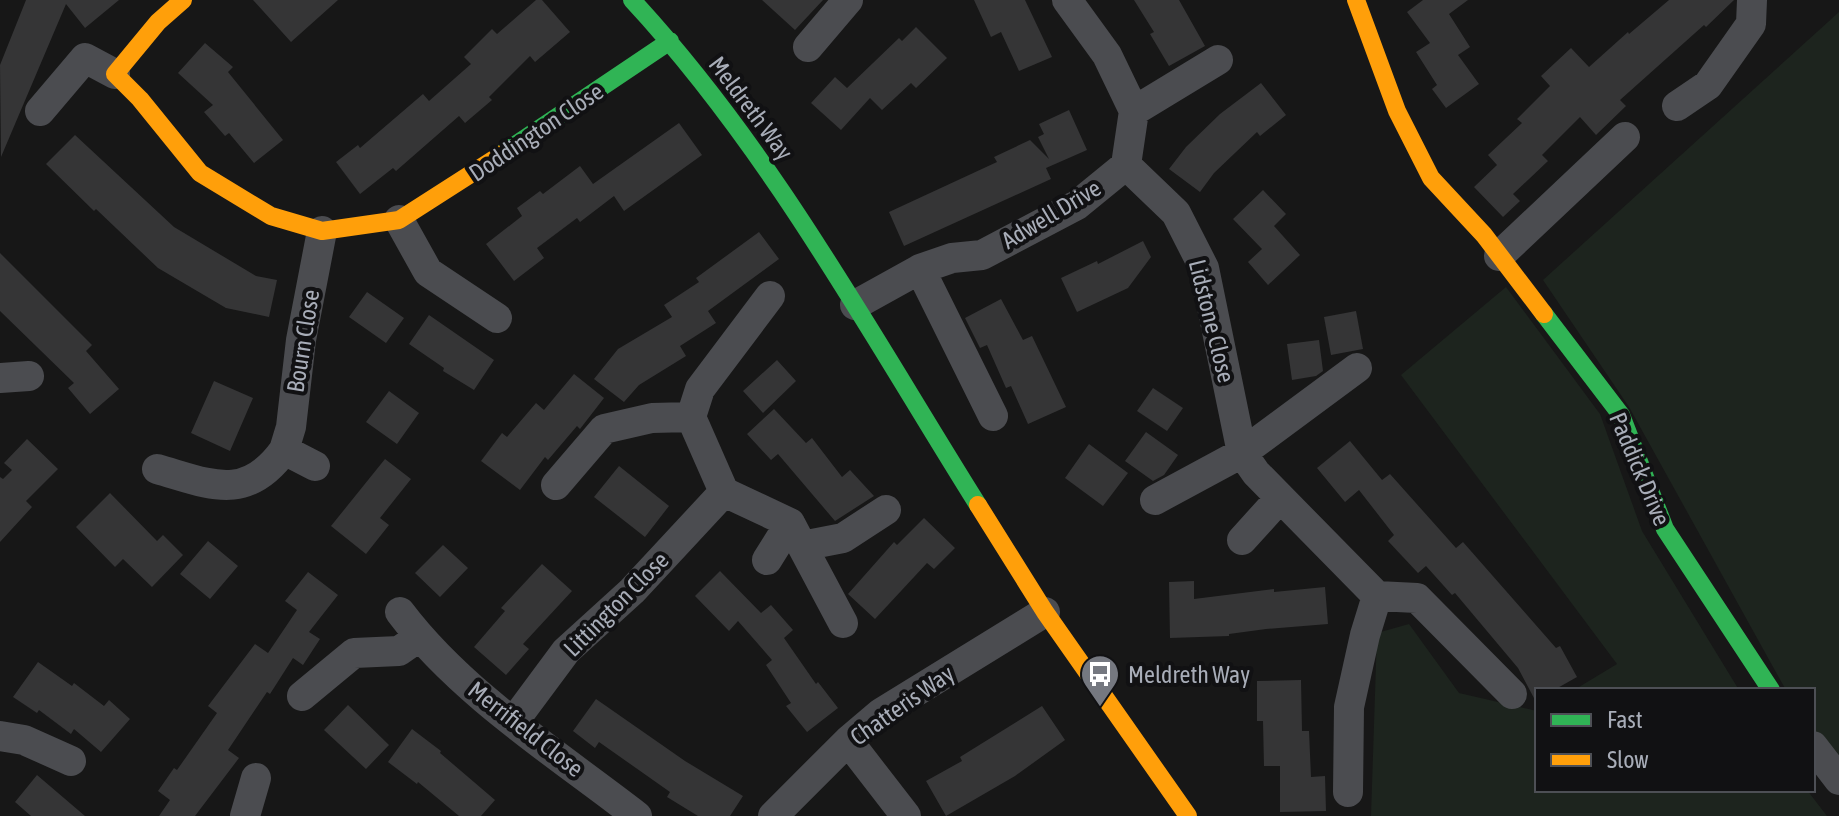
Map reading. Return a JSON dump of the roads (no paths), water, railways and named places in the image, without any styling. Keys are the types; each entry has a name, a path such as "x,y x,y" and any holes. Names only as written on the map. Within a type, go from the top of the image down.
{"street":[{"path":"115,74 158,22 183,0"},
{"name":"Meldreth Way","path":"632,0 670,41 774,178 1045,612 1188,816"},
{"path":"808,47 848,0"},
{"path":"1067,0 1107,55 1134,111 1218,60"},
{"name":"Paddick Drive","path":"1356,0 1397,111 1431,178 1484,235 1621,415 1665,529 1770,688"},
{"path":"1677,106 1708,85 1751,24 1752,0"},
{"name":"Doddington Close","path":"40,111 85,58 115,74 140,99 200,173 271,216 322,231 399,220 563,115 670,41"},
{"name":"Adwell Drive","path":"855,305 920,269 952,258 982,255 1077,205 1126,165 1134,111"},
{"path":"1499,256 1625,137"},
{"name":"Lidstone Close","path":"1126,165 1176,213 1204,268 1242,453 1256,473 1377,596"},
{"path":"399,220 428,272 497,318"},
{"name":"Bourn Close","path":"284,450 291,427 301,340 322,231"},
{"path":"920,269 993,416"},
{"path":"770,296 700,389 691,417 724,492 796,535 843,538 886,510"},
{"path":"1155,500 1242,453 1357,368"},
{"path":"556,485 604,429 652,418 691,417"},
{"path":"157,469 215,485 249,482 270,469 284,450 315,466"},
{"name":"Littington Close","path":"514,721 566,651 632,591 724,492"},
{"path":"1242,540 1280,498"},
{"path":"767,560 796,535"},
{"path":"796,535 843,623"},
{"path":"1348,792 1349,707 1377,596 1417,598 1512,694"},
{"name":"Merrifield Close","path":"400,612 419,637 471,687 637,816"},
{"name":"Chatteris Way","path":"773,816 848,741 881,713 1045,612"},
{"path":"302,696 354,653 399,651 419,637"},
{"path":"0,736 24,740 71,761"},
{"path":"848,741 906,816"},
{"path":"1815,749 1839,780"},
{"path":"245,816 256,778"}],"place":[{"name":"Meldreth Way","path":"1100,708"}]}
